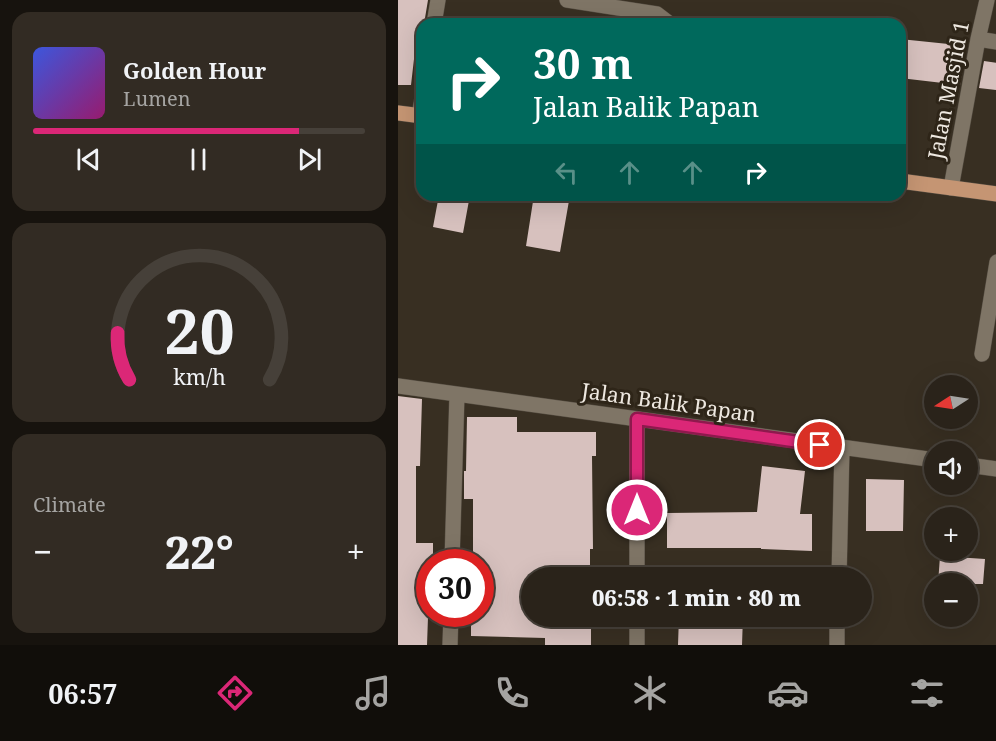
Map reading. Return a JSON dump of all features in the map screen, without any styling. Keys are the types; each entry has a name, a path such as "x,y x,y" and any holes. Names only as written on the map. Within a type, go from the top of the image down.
{"main road":[{"path":"398,113 416,115"},
{"path":"906,182 996,194"}],"street":[{"path":"435,18 438,0"},
{"name":"Jalan Masjid 1","path":"951,188 987,0"},
{"path":"578,1 656,14 662,18"},
{"path":"978,39 996,42"},
{"path":"982,354 996,262"},
{"name":"Jalan Balik Papan","path":"398,386 924,459"},
{"path":"452,549 457,394"},
{"path":"637,419 637,567"},
{"path":"839,567 842,448"},
{"path":"978,466 996,469"},
{"path":"450,627 450,645"},
{"path":"637,627 637,645"},
{"path":"837,627 837,645"}],"building":[{"path":"398,0 428,0 425,18 416,18 411,85 398,85"},
{"path":"906,40 958,45 956,58 964,59 960,85 906,79"},
{"path":"984,61 997,63 997,90 979,88"},
{"path":"438,201 469,201 463,233 433,227"},
{"path":"533,201 569,201 560,252 526,246"},
{"path":"398,396 422,399 420,466 416,466 416,543 433,543 433,549 416,549 416,627 428,627 427,645 398,645"},
{"path":"467,417 517,417 517,432 596,432 596,456 592,456 593,549 590,549 590,567 521,567 521,627 591,627 591,645 545,645 545,638 471,636 471,627 494,627 494,549 473,549 473,499 464,499 464,471 466,471"},
{"path":"762,466 805,471 800,514 812,514 812,551 761,548 667,548 667,513 757,512"},
{"path":"866,479 904,480 903,531 866,531"},
{"path":"985,559 983,584 978,584 978,573 939,573 940,561"},
{"path":"679,627 743,627 742,645 678,645"}],"route":[{"path":"637,510 637,419 820,445"}]}
